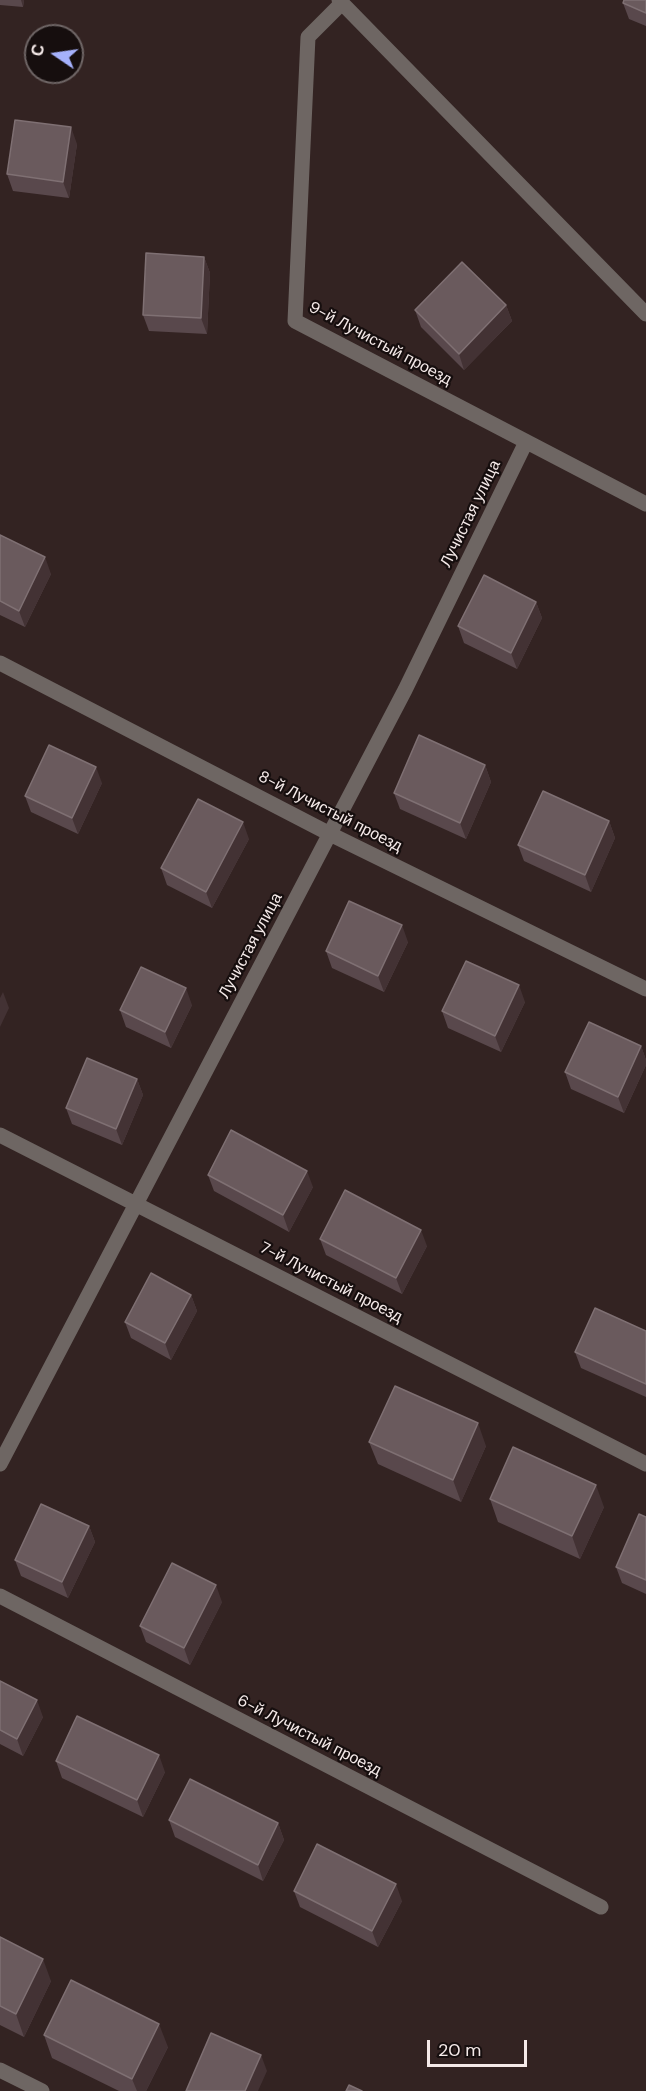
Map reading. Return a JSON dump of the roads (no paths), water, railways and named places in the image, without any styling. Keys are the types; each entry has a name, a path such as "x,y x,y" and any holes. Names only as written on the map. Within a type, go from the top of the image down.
{"street":[{"path":"341,2 646,314"},
{"name":"9-й Лучистый проезд","path":"341,2 308,37 295,321 646,504"},
{"name":"Лучистая улица","path":"0,1464 405,690 526,442"},
{"name":"8-й Лучистый проезд","path":"0,663 330,834 646,989"},
{"name":"7-й Лучистый проезд","path":"0,1135 646,1464"},
{"name":"6-й Лучистый проезд","path":"0,1596 601,1907"},
{"path":"0,2070 42,2091"}]}
